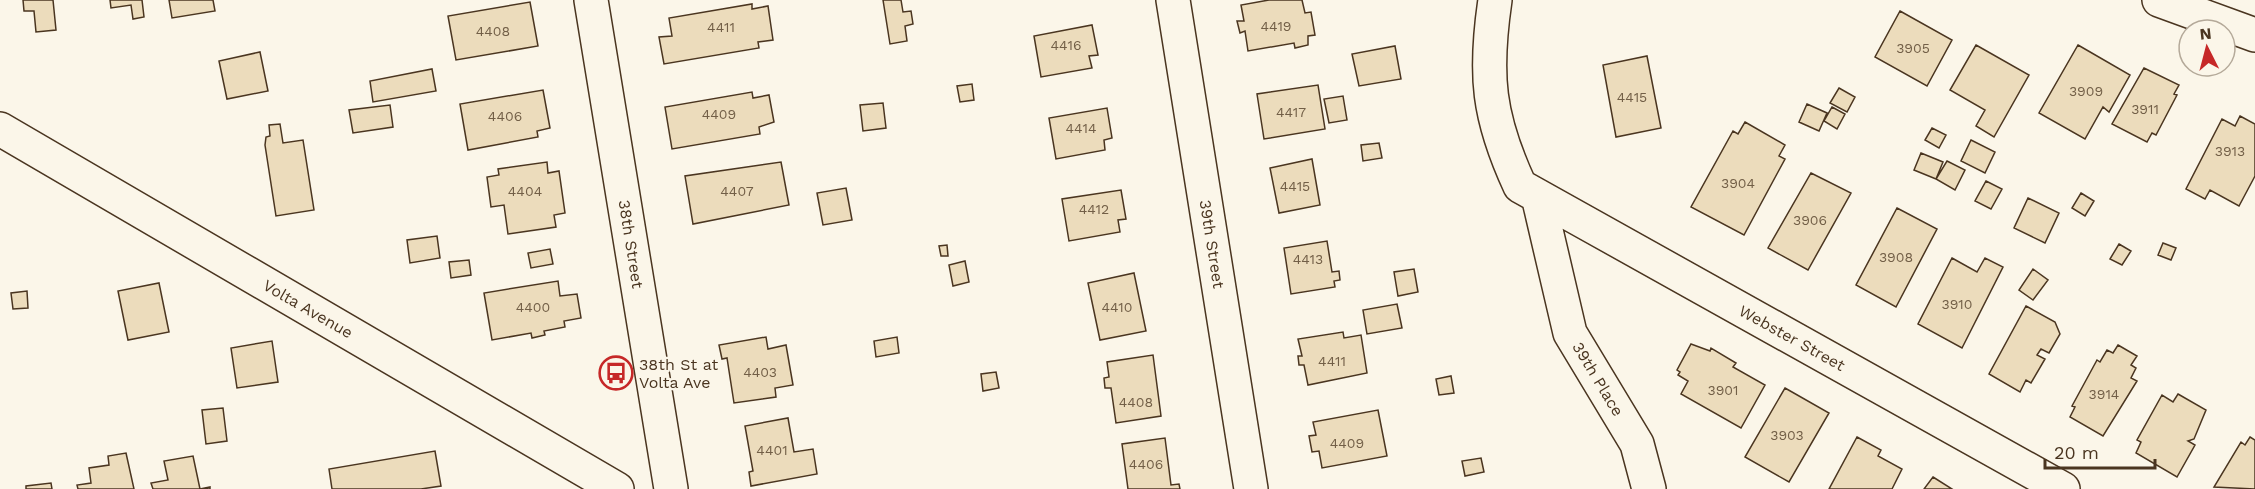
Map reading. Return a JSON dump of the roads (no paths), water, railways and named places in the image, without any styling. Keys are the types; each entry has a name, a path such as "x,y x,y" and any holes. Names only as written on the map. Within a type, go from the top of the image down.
{"street":[{"name":"38th Street","path":"591,0 671,489"},
{"name":"39th Street","path":"1173,0 1251,489"},
{"name":"39th Place","path":"1495,0 1489,70 1493,118 1529,191 1570,333 1637,444 1649,489"},
{"path":"2159,0 2255,35"},
{"name":"Volta Avenue","path":"0,129 616,489"},
{"name":"Webster Street","path":"1529,191 2063,489"}],"place":[{"name":"38th St at Volta Ave","path":"616,373"}]}
